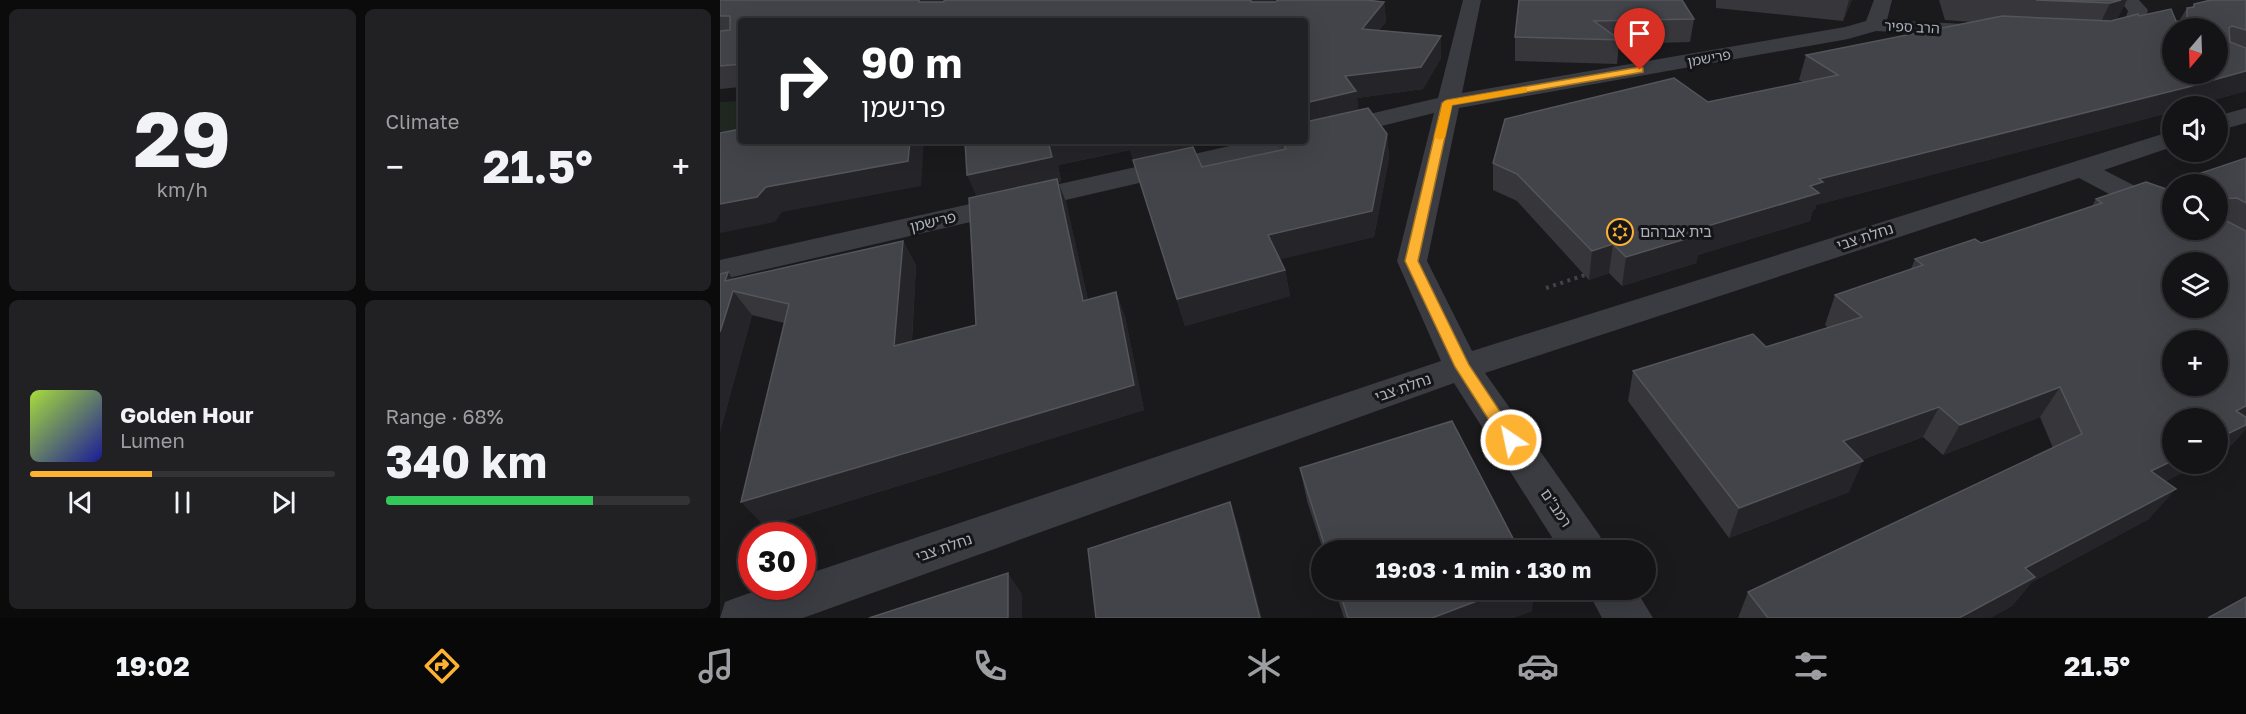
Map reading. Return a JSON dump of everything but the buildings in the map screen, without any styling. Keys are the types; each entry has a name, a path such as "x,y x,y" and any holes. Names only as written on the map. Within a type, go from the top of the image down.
{"street":[{"name":"רמב\"ם","path":"1472,0 1412,261 1462,367 1577,540"},
{"path":"1875,25 1883,0"},
{"path":"2088,36 2099,36 2133,26 2138,10 2129,0"},
{"name":"הרב ספיר","path":"1875,25 2006,32"},
{"name":"פרישמן","path":"1308,136 1447,103 1848,33 1875,25"},
{"path":"1457,62 1479,77 1502,86 1525,90"},
{"path":"2228,121 2246,115"},
{"path":"1377,120 1407,124 1427,132 1437,147"},
{"name":"נחלת צבי","path":"742,618 1462,367 2162,142"},
{"name":"פרישמן","path":"720,270 1273,144"},
{"path":"2081,168 2162,211"},
{"path":"1617,600 1629,618"}],"path":[{"path":"1546,288 1591,273"}],"shaded area":[{"path":"738,101 738,130 720,133 720,102"}],"slow traffic":[{"path":"1440,137 1447,103 1524,90"}],"place":[{"name":"בית אברהם","path":"1620,232"}],"route":[{"path":"1511,440 1462,367 1412,261 1447,103 1640,70"}]}
